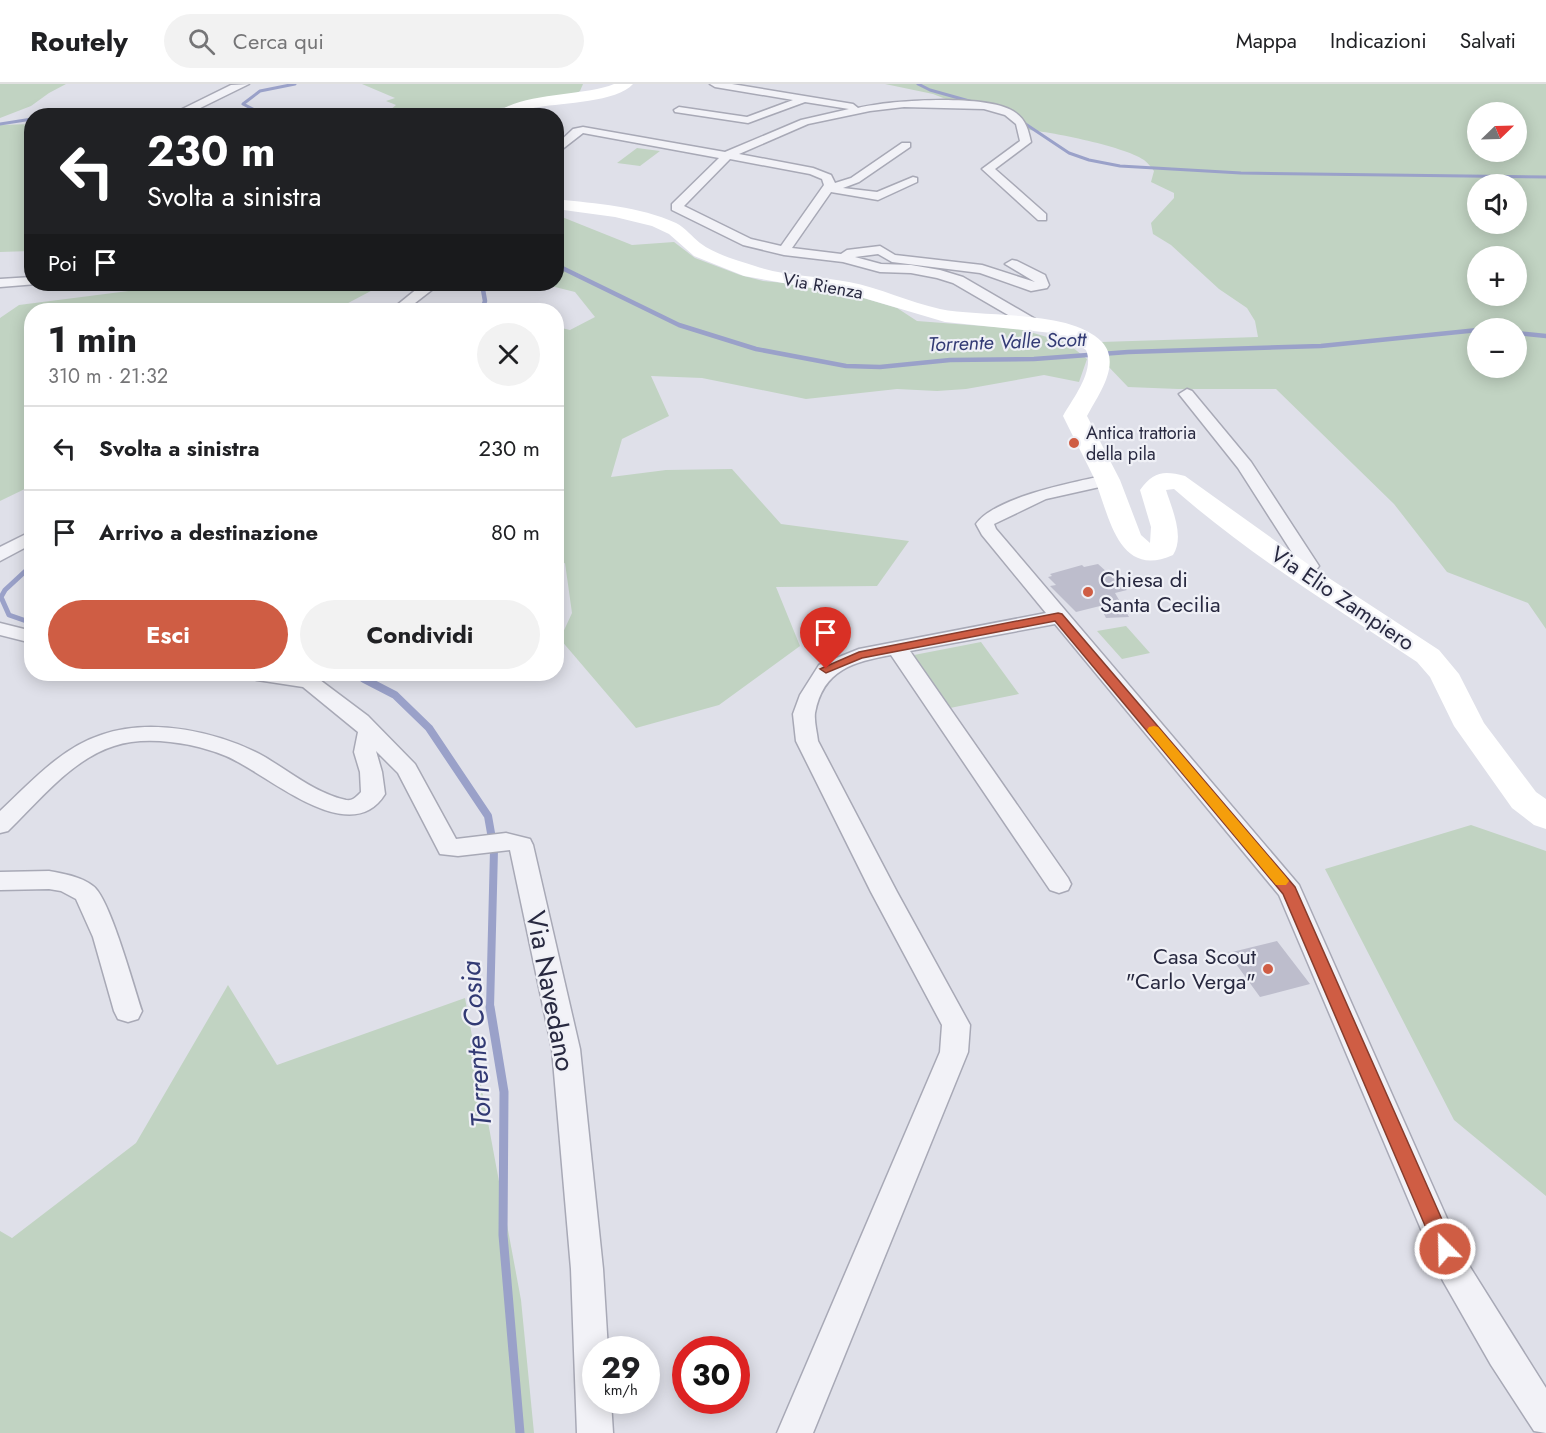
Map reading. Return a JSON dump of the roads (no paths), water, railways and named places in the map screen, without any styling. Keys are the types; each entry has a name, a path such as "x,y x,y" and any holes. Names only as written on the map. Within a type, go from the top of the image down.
{"street":[{"path":"192,108 210,97 244,84"},
{"path":"517,108 595,96 626,84"},
{"path":"715,84 863,109"},
{"path":"679,110 748,120 805,99"},
{"path":"1032,323 957,280 940,274 911,269 880,268 844,258 784,250 747,242 676,207 728,155 805,122 863,109 904,104 964,104 984,106 1009,113 1021,123 1026,142 988,169 1042,217"},
{"path":"564,143 577,131 583,130 813,171 827,177 830,185 784,250"},
{"path":"827,189 855,180 906,145"},
{"path":"827,189 883,197 913,180"},
{"name":"Via Rienza","path":"564,205 633,214 657,222 675,230 695,248 738,267 770,277 852,288 901,305 943,315 981,321 1032,323 1062,328 1078,335 1096,348 1100,359 1098,374 1075,416 1107,480"},
{"path":"844,258 847,254 880,250 892,258 982,269 1031,287 1042,285 1041,278 1012,264"},
{"path":"0,283 24,282"},
{"path":"408,303 423,291"},
{"path":"1187,394 1245,466 1310,566 1302,573"},
{"path":"1107,480 1040,495 1002,512 985,524 988,531 1058,617 1290,891 1454,1270 1503,1353 1546,1419"},
{"name":"Via Elio Zampiero","path":"1107,480 1129,538 1143,551 1152,552 1163,549 1164,527 1153,490 1160,481 1176,481 1302,573 1428,656 1436,664 1470,726 1524,800 1546,817"},
{"path":"0,555 24,541"},
{"path":"795,1433 954,1052 956,1025 884,892 807,741 804,714 811,695 826,669 859,655 1058,617"},
{"path":"0,629 24,635"},
{"path":"897,648 1059,884"},
{"name":"Via Navedano","path":"302,681 309,682 369,730 407,769 449,848 464,849 507,840 521,846 526,857 566,1048 587,1269 595,1433"},
{"path":"0,825 61,768 90,748 109,739 131,735 191,739 244,756 280,778 327,801 348,808 364,805 373,794 371,772 365,752 369,730"},
{"path":"0,880 49,880 67,883 86,893 106,937 128,1011"}],"waterway":[{"name":"Torrente Cosia","path":"251,108 243,104 260,91 295,84"},
{"path":"918,84 930,90 980,104"},
{"path":"1018,119 1069,153 1089,160 1120,166 1241,173 1546,177"},
{"path":"0,124 24,120"},
{"name":"Torrente Valle Scott","path":"564,269 679,325 756,349 846,366 880,367 950,360 1034,359 1128,352 1321,346 1467,331"},
{"name":"Torrente Cosia","path":"483,291 484,303"},
{"name":"Torrente Valle Scott","path":"1527,334 1546,336"},
{"name":"Torrente Cosia","path":"24,572 5,590 1,597 9,615 24,620"},
{"name":"Torrente Cosia","path":"368,681 395,695 429,728 488,816 494,850 490,1007"},
{"name":"Torrente Cosia","path":"490,1007 504,1092 503,1235 520,1433"}],"place":[{"name":"Antica trattoria della pila","path":"1074,443"},
{"name":"Chiesa di Santa Cecilia","path":"1088,592"},
{"name":"Casa Scout \"Carlo Verga\"","path":"1268,969"}]}
